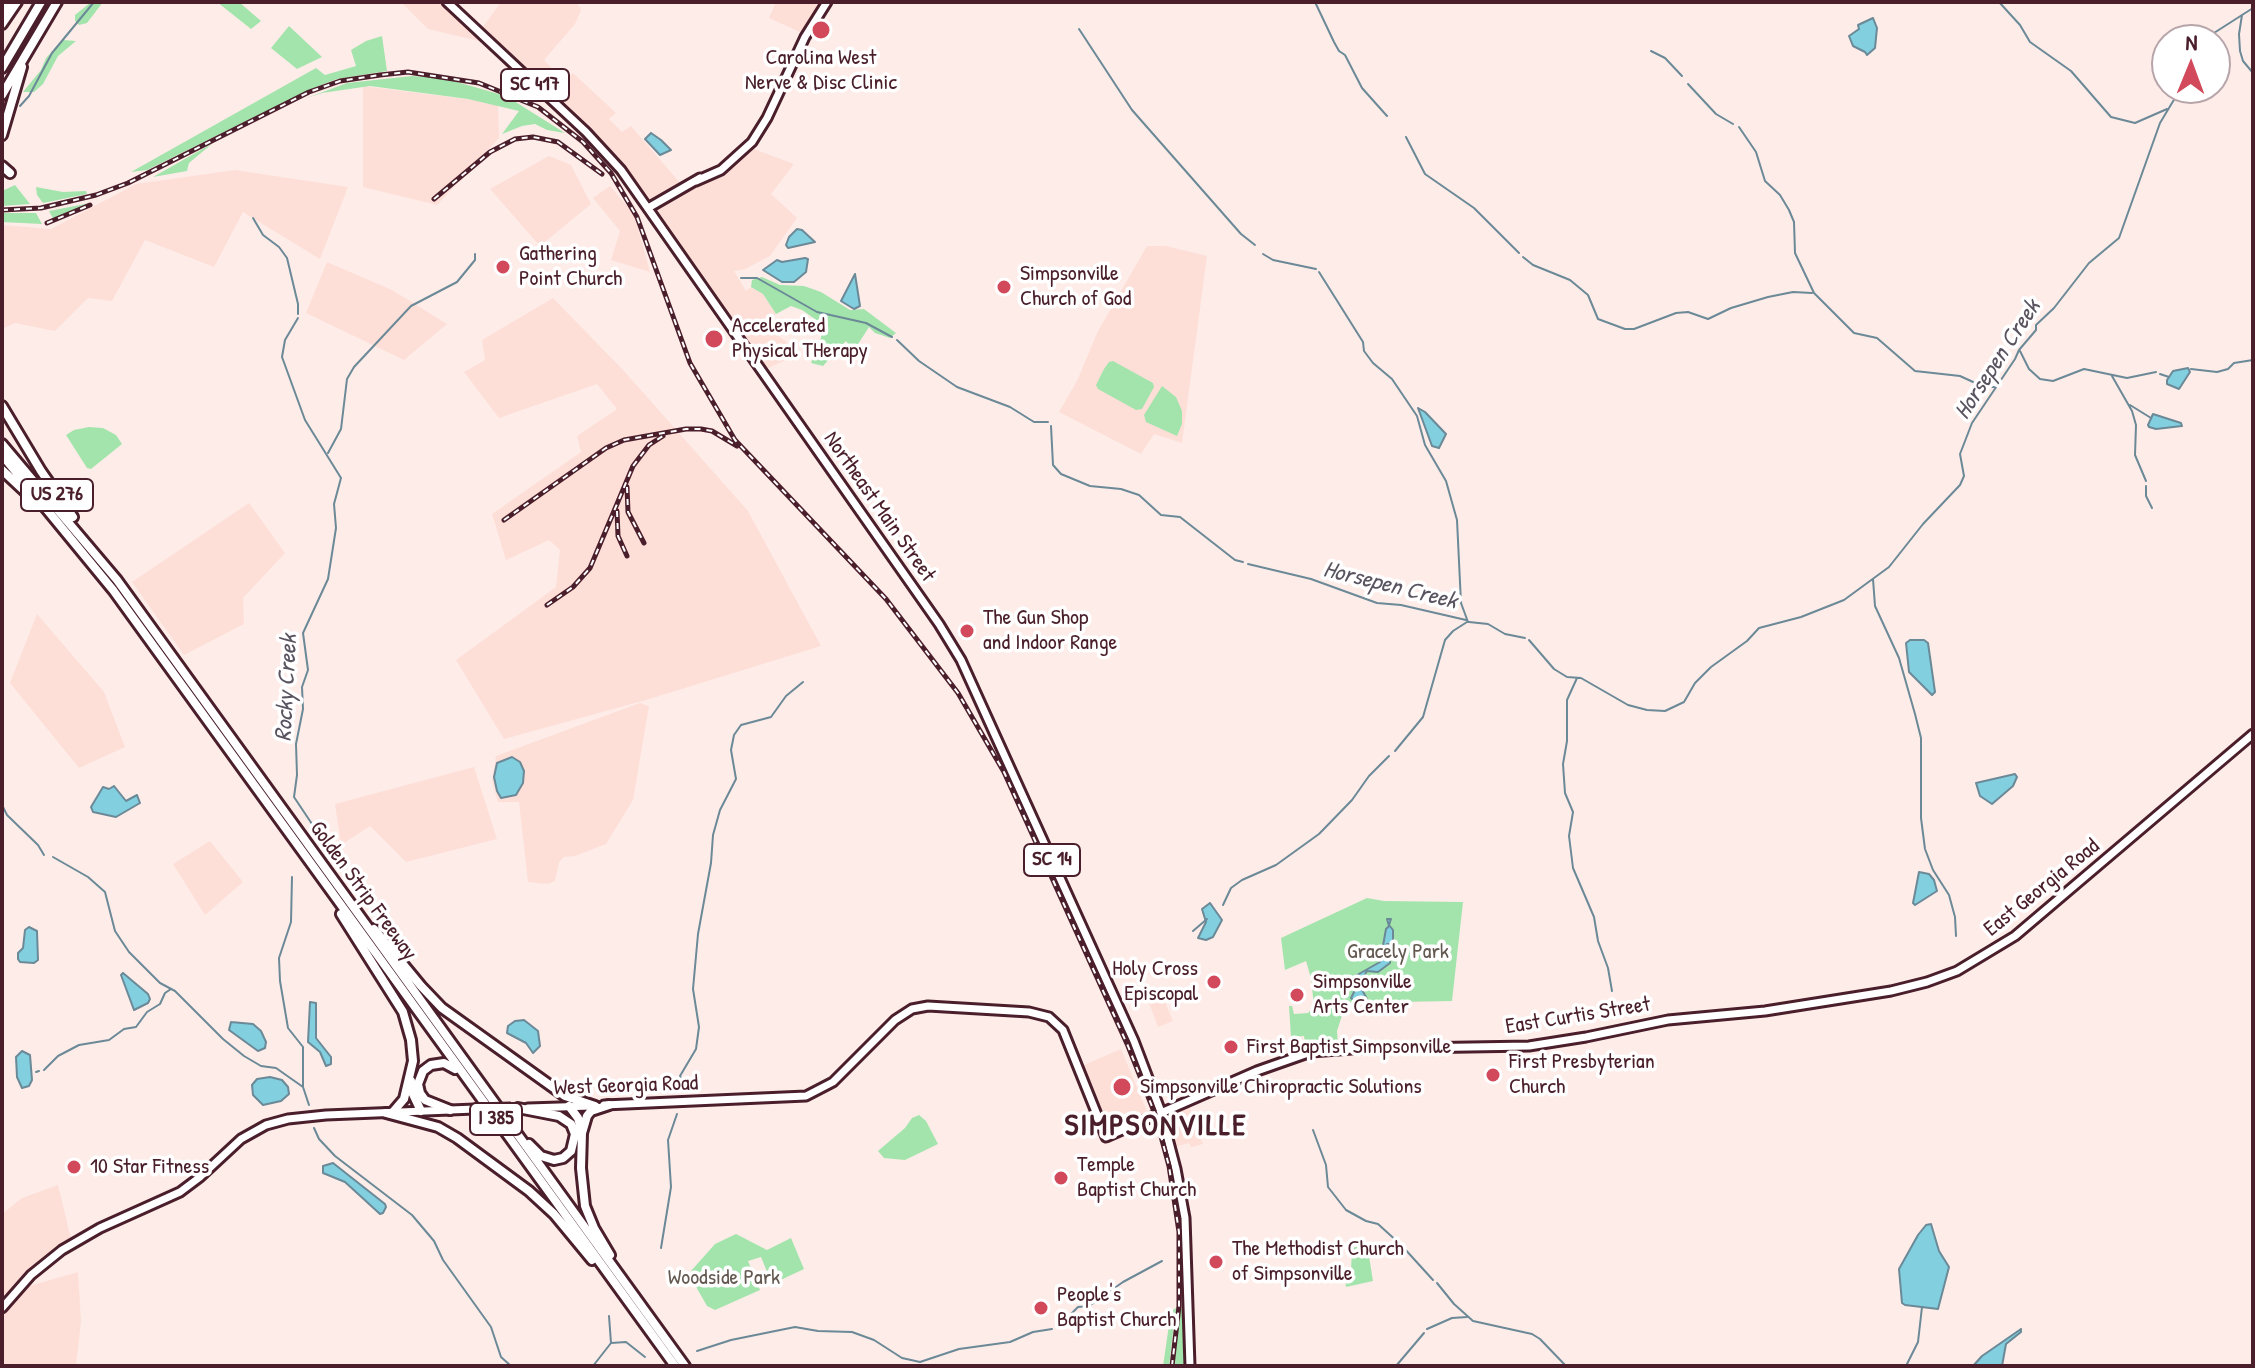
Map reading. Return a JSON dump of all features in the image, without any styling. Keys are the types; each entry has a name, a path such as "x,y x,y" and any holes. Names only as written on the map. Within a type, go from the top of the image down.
{"highway":[{"path":"2,14 10,2"},
{"path":"2,24 17,2"},
{"path":"2,68 41,2"},
{"path":"2,95 57,2"},
{"path":"2,58 29,23"},
{"path":"2,135 29,47"},
{"path":"2,166 10,173"},
{"name":"US 276","path":"2,406 41,471 117,580"},
{"name":"Golden Strip Freeway","path":"2,444 117,580 510,1125 675,1366"},
{"name":"Golden Strip Freeway","path":"2,455 113,590 467,1081 685,1366"},
{"name":"US 276","path":"2,470 61,526"},
{"path":"317,871 403,1012 413,1061 404,1099 389,1113"},
{"path":"334,882 442,1008 565,1096 595,1106"},
{"path":"450,1110 430,1104 422,1096 418,1084 423,1071 435,1063 444,1063 467,1081"},
{"path":"410,1072 412,1092 421,1111"},
{"path":"609,1105 591,1111 587,1116 582,1133 581,1168 585,1206 627,1293"},
{"path":"569,1106 578,1118 582,1133"},
{"path":"510,1125 541,1156 554,1160 563,1158 571,1151 575,1134 571,1124 559,1116 515,1108"},
{"path":"389,1113 438,1127 529,1191 627,1293"}],"main road":[{"name":"Northeast Main Street","path":"447,2 595,141 621,170 952,644 1101,968 1161,1112"},
{"path":"648,208 721,170 752,142 762,128 805,37 827,2"},
{"name":"East Georgia Road","path":"1772,1010 1910,987 1944,976 1982,958 2022,931 2253,734"},
{"name":"West Georgia Road","path":"2,1308 31,1275 62,1250 93,1232 180,1192 249,1133 266,1125 296,1118 421,1111 806,1096 833,1082 895,1020 912,1009 928,1006 1039,1013 1055,1020 1064,1031 1106,1137"},
{"name":"East Curtis Street","path":"1106,1137 1257,1071 1318,1051 1524,1046 1668,1020 1772,1010"},
{"name":"SC 14","path":"1161,1112 1185,1218 1190,1366"}],"shaded area":[{"path":"401,2 440,2 479,41 428,29"},
{"path":"501,2 577,2 581,10 575,24 544,60 564,81 573,73 616,113 609,119 622,132 631,126 681,184 688,188 754,149 794,164 771,194 797,218 770,256 734,271 746,291 751,287 763,294 776,314 763,324 801,353 766,369 635,181 584,125 483,27"},
{"path":"776,2 821,2 802,33 769,18"},
{"path":"363,86 498,103 499,138 437,205 363,187"},
{"path":"549,156 571,165 591,204 540,246 490,189"},
{"path":"235,170 348,187 320,259 243,212 214,267 145,240 112,301 88,298 55,331 15,323 2,329 2,225 51,229 136,184"},
{"path":"610,186 634,214 650,272 611,260 620,231 593,198"},
{"path":"1147,246 1166,246 1207,256 1182,443 1154,434 1141,454 1059,412 1077,381 1098,331"},
{"path":"327,262 392,290 447,324 404,360 306,313"},
{"path":"553,298 624,371 748,511 821,646 646,700 504,739 456,660 556,587 560,550 549,540 506,560 492,514 581,452 577,436 617,409 597,384 499,418 464,372 485,360 482,340"},
{"path":"249,503 285,553 243,598 244,624 184,655 132,582"},
{"path":"37,614 104,692 125,747 79,768 10,683"},
{"path":"640,703 649,706 633,800 606,844 564,857 559,862 555,881 548,884 528,882 519,802 498,802 492,781 496,756"},
{"path":"474,767 497,839 406,862 370,826 341,845 335,804"},
{"path":"210,841 243,882 205,915 173,864"},
{"path":"1163,997 1173,1021 1158,1027 1149,1003"},
{"path":"1121,1049 1148,1114 1108,1130 1082,1066"},
{"path":"1189,1106 1203,1144 1191,1147 1189,1143 1174,1147 1165,1115"},
{"path":"58,1185 71,1239 44,1259 6,1298 2,1295 2,1214 22,1198"},
{"path":"78,1272 81,1321 76,1366 2,1366 2,1313 13,1298 26,1287"}],"green space":[{"path":"91,2 103,2 87,23 79,25 75,15"},
{"path":"217,2 239,2 261,21 251,29"},
{"path":"289,26 322,57 297,69 271,48"},
{"path":"382,36 387,71 337,79 311,89 147,170 131,172 316,68 325,75 356,66 351,50"},
{"path":"63,40 76,41 58,56 43,84 34,92 23,92 41,70 46,58"},
{"path":"412,76 443,78 506,96 565,133 535,124 502,134 519,111 468,99 370,86 322,93 304,99 347,83"},
{"path":"213,143 189,163 187,171 153,177"},
{"path":"15,185 30,204 2,206 2,191"},
{"path":"36,187 63,192 86,191 87,194 43,203"},
{"path":"90,203 55,222 49,211 80,205"},
{"path":"2,213 36,213 42,224 2,222"},
{"path":"762,277 780,285 804,286 821,292 850,310 864,309 896,333 890,338 875,333 869,327 853,352 846,341 823,366 811,363 821,338 822,324 791,306 776,314 763,294 751,287 752,280"},
{"path":"1113,361 1153,383 1154,387 1142,409 1136,410 1098,389 1096,385 1104,369"},
{"path":"1162,386 1176,397 1182,411 1182,424 1177,436 1146,422 1144,415"},
{"path":"89,427 103,428 116,435 122,444 91,469 87,468 66,435"},
{"name":"Gracely Park","path":"1367,898 1463,902 1452,1001 1346,1003 1337,1031 1338,1046 1306,1049 1304,1036 1291,1037 1289,1006 1292,1006 1294,1014 1308,1013 1314,1006 1311,978 1306,961 1285,970 1281,938"},
{"path":"919,1115 926,1121 938,1144 905,1160 884,1158 878,1151"},
{"name":"Woodside Park","path":"736,1234 767,1250 791,1238 804,1269 772,1284 761,1257 748,1261 760,1290 715,1310 707,1306 691,1271 715,1244"},
{"path":"1367,1244 1373,1281 1346,1287 1344,1271 1351,1270 1352,1248"},
{"path":"1176,1308 1169,1366 1163,1366 1171,1311"},
{"path":"1180,1308 1184,1310 1186,1366 1173,1366"}],"water":[{"path":"1873,18 1877,28 1875,48 1867,55 1853,46 1849,36 1859,29 1858,25"},
{"path":"651,133 671,150 660,155 645,139"},
{"path":"797,229 815,242 788,248 789,237"},
{"path":"808,259 806,272 794,282 782,282 763,270 777,260"},
{"path":"855,274 860,306 854,309 841,301"},
{"path":"2188,368 2190,372 2179,389 2167,384 2173,371"},
{"path":"1418,408 1446,434 1439,448 1432,446"},
{"path":"2153,414 2181,423 2182,426 2149,427"},
{"path":"1910,640 1928,643 1935,692 1932,695 1909,672 1906,643"},
{"path":"512,757 520,762 524,771 523,783 516,795 501,798 494,777 497,763"},
{"path":"2015,774 2017,777 2013,786 1992,804 1980,796 1976,783"},
{"path":"114,786 126,801 137,795 140,803 116,817 93,812 91,807 103,787 109,789"},
{"path":"1919,872 1929,874 1937,891 1915,905 1913,903"},
{"path":"1210,903 1222,920 1213,937 1206,940 1198,938 1206,922 1202,909"},
{"path":"1387,919 1391,919 1389,925 1393,930 1393,944 1387,944 1385,948 1390,955 1390,963 1378,972 1367,971 1359,984 1367,999 1354,1001 1351,998 1355,990 1351,987 1350,979 1380,962 1389,926"},
{"path":"29,927 37,931 38,960 34,963 20,962 18,959 25,930"},
{"path":"123,973 148,994 148,1003 134,1010 121,975"},
{"path":"310,1002 316,1003 316,1038 331,1057 331,1064 326,1066 320,1052 308,1042"},
{"path":"524,1020 538,1031 540,1046 533,1053 526,1043 507,1033 508,1026"},
{"path":"231,1022 253,1024 261,1031 265,1048 258,1051 229,1030"},
{"path":"22,1051 30,1055 32,1080 29,1086 22,1088 17,1077 16,1057"},
{"path":"270,1077 282,1080 289,1094 281,1101 263,1105 253,1095 252,1085 257,1079"},
{"path":"333,1163 385,1204 383,1213 380,1214 345,1182 323,1173 323,1166"},
{"path":"1931,1224 1939,1251 1949,1267 1938,1309 1902,1303 1899,1269 1918,1235 1926,1225"},
{"path":"2021,1329 2006,1344 2002,1366 1973,1366 1982,1356"}],"waterway":[{"path":"20,106 29,96 52,53 94,2"},
{"path":"1315,2 1334,42 1345,55 1362,88 1387,116"},
{"path":"1999,2 2020,25 2030,42 2071,71 2111,117 2135,123 2167,109"},
{"name":"Horsepen Creek","path":"2228,24 2253,8"},
{"path":"2242,15 2240,51 2243,61 2253,73"},
{"path":"1079,29 1132,110 1241,234 1255,245"},
{"path":"1651,51 1665,58 1682,76"},
{"path":"1688,84 1716,114 1733,124"},
{"name":"Horsepen Creek","path":"1529,640 1554,669 1567,677 1581,678 1628,705 1665,711 1684,702 1695,683 1711,667 1747,641 1759,628 1801,617 1844,600 1889,567 1923,524 1960,485 1964,476 1960,454 1972,423 2019,350 2036,330 2036,325 2054,308 2089,263 2119,238 2160,123 2171,104"},
{"path":"1739,127 1756,152 1765,181 1780,195 1789,210 1794,222 1795,253 1814,293 1854,333 1877,338 1915,371 1960,376 1984,387 1994,387"},
{"path":"1406,137 1425,174 1474,208 1519,253"},
{"name":"Rocky Creek","path":"253,218 263,235 279,247 287,258 298,314"},
{"path":"328,453 341,429 347,379 354,367 411,306 457,282 475,260 475,254"},
{"path":"1263,254 1273,260 1316,269"},
{"path":"1523,257 1533,265 1570,280 1588,295 1598,319 1625,329 1634,329 1676,313 1688,312 1708,319 1731,308 1768,297 1793,292 1812,293"},
{"path":"1319,272 1363,342 1364,351 1392,379 1417,416 1425,445 1446,481 1457,520 1461,603 1468,622"},
{"name":"Horsepen Creek","path":"741,278 757,278 817,312 866,323 892,337"},
{"name":"Rocky Creek","path":"298,318 285,340 282,357 305,420 341,478 334,504 336,528 328,579 303,633 308,670 302,687 303,709 296,744 294,797 320,836"},
{"name":"Horsepen Creek","path":"897,340 919,361 957,387 1010,407 1034,422 1048,422"},
{"path":"2020,351 2029,369 2040,379 2053,381 2084,369 2127,378 2156,372"},
{"path":"2191,369 2217,372 2228,369 2234,363 2253,360"},
{"path":"2160,374 2169,377"},
{"path":"2112,376 2132,411 2136,425 2135,455 2146,481"},
{"path":"2130,405 2151,418"},
{"name":"Horsepen Creek","path":"1051,426 1053,465 1061,474 1090,486 1121,489 1139,495 1161,515 1180,517 1235,560 1243,562"},
{"path":"2146,486 2146,496 2152,508"},
{"name":"Horsepen Creek","path":"1248,564 1311,579 1377,603 1401,605 1466,620"},
{"path":"1873,579 1875,606 1899,658 1921,738 1921,818 1925,849 1933,870 1949,895 1956,936"},
{"path":"1395,751 1423,717 1445,640 1467,622"},
{"name":"Horsepen Creek","path":"1469,622 1488,624 1505,634 1525,638"},
{"path":"1577,678 1567,700 1567,741 1563,764 1565,793 1573,812 1569,836 1573,868 1594,917 1612,991"},
{"path":"688,1092 680,1076 696,1049 699,1027 693,989 698,934 713,835 720,810 736,779 731,750 734,735 741,725 771,717 786,696 803,682"},
{"path":"1223,905 1231,888 1276,865 1319,834 1389,756"},
{"path":"2,805 7,815 44,855"},
{"path":"53,857 88,877 105,892 115,931 129,952 160,983 175,991 244,1056 261,1066 276,1068 303,1087"},
{"name":"Rocky Creek","path":"292,877 291,922 279,958 280,981 288,1028 303,1047 303,1087 309,1105"},
{"path":"1193,931 1207,919"},
{"path":"44,1070 58,1056 79,1045 109,1040 124,1029 136,1027 171,989"},
{"path":"661,1248 671,1187 668,1140 677,1114"},
{"name":"Rocky Creek","path":"314,1128 319,1139 335,1156 412,1215 434,1241 443,1260 491,1327 501,1357 511,1366"},
{"path":"1313,1130 1326,1165 1328,1187 1346,1210 1378,1224 1400,1244"},
{"path":"1403,1247 1433,1280"},
{"path":"1057,1328 1078,1307 1089,1306 1123,1282 1162,1261"},
{"path":"1437,1283 1473,1321 1532,1334 1566,1366"},
{"path":"1906,1366 1918,1342 1922,1307"},
{"path":"593,1366 611,1343 609,1316"},
{"path":"1427,1329 1452,1318 1467,1317"},
{"path":"697,1351 731,1340 795,1327 852,1332 874,1340 902,1358 920,1362 959,1349 1010,1342 1033,1332 1052,1329"},
{"path":"1396,1366 1424,1333"},
{"path":"611,1343 626,1342 645,1357"}],"railway":[{"path":"2,210 41,208 96,195 128,183 309,92 340,81 380,75 408,72 479,83 538,107 583,142 611,173 637,217 690,363 735,440 886,599 958,693 1004,772 1128,1046 1155,1114 1169,1166 1179,1232 1179,1306 1172,1366"},
{"path":"434,199 490,152 515,139 533,137 558,142 602,174"},
{"path":"47,223 90,205"},
{"path":"504,520 606,448 624,440 701,429 712,431 737,446"},
{"path":"547,605 573,587 590,568 633,466 649,445 663,436"},
{"path":"627,487 628,512 644,543"},
{"path":"617,511 618,536 627,556"}],"place":[{"name":"Carolina West Nerve & Disc Clinic","path":"821,30"},
{"name":"Gathering Point Church","path":"503,267"},
{"name":"Simpsonville Church of God","path":"1004,287"},
{"name":"Accelerated Physical THerapy","path":"714,339"},
{"name":"The Gun Shop and Indoor Range","path":"967,631"},
{"name":"Holy Cross Episcopal","path":"1214,982"},
{"name":"Simpsonville Arts Center","path":"1297,995"},
{"name":"First Baptist Simpsonville","path":"1231,1047"},
{"name":"First Presbyterian Church","path":"1493,1075"},
{"name":"Simpsonville Chiropractic Solutions","path":"1122,1087"},
{"name":"10 Star Fitness","path":"74,1167"},
{"name":"Temple Baptist Church","path":"1061,1178"},
{"name":"The Methodist Church of Simpsonville","path":"1216,1262"},
{"name":"People's Baptist Church","path":"1041,1308"}],"district":[{"name":"SIMPSONVILLE","path":"1156,1127"}]}
